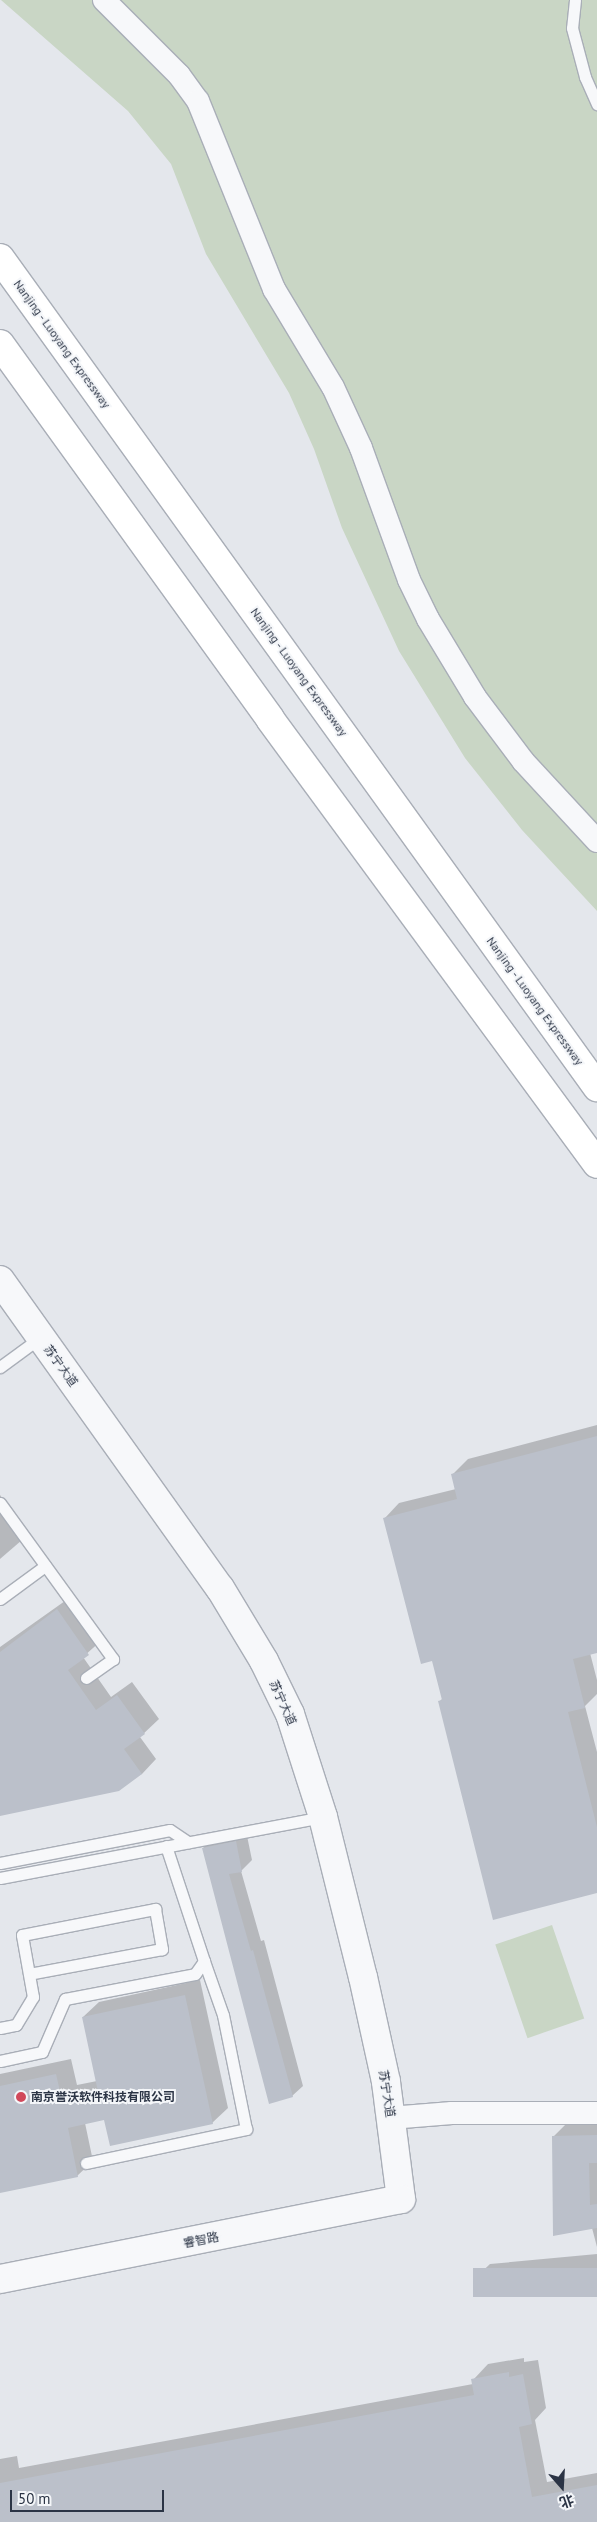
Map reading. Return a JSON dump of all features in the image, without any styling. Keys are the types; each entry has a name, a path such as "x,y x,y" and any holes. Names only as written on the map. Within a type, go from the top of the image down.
{"highway":[{"name":"Nanjing - Luoyang Expressway","path":"0,258 597,1087"},
{"path":"0,344 270,719 597,1164"}],"street":[{"path":"104,0 179,75 198,101 274,289 333,387 361,448 409,580 428,619 475,698 518,754 597,841"},
{"name":"苏宁大道","path":"0,1280 220,1588 264,1662 290,1714 323,1817 363,1977 386,2082 401,2199"},
{"path":"390,2118 452,2113 597,2112"},
{"name":"睿智路","path":"0,2279 401,2199"}],"lane":[{"path":"575,0 572,28 585,77 597,104"},
{"path":"0,1367 41,1337"},
{"path":"0,1503 113,1659 86,1678"},
{"path":"0,1599 46,1566"},
{"path":"0,1878 323,1817"},
{"path":"0,1863 170,1830 188,1842"},
{"path":"86,2163 246,2129 223,2015 166,1846"},
{"path":"0,2028 16,2025 33,1997 22,1934 155,1909 162,1949 29,1974"},
{"path":"0,2060 42,2052 65,1999 194,1974 204,1961"}],"green space":[{"path":"1,0 597,0 597,911 522,830 465,758 399,651 342,528 314,449 289,393 206,254 171,164 128,111"},
{"path":"552,1925 584,2019 528,2038 495,1945"}],"building":[{"path":"597,1436 597,1653 573,1659 585,1708 568,1712 597,1827 597,1893 493,1920 438,1701 442,1700 432,1661 421,1664 383,1518 457,1499 451,1474"},
{"path":"57,1609 89,1655 68,1670 96,1710 117,1695 145,1734 124,1749 142,1774 119,1791 0,1816 0,1652"},
{"path":"236,1841 242,1872 229,1874 251,1951 253,1950 293,2097 269,2104 202,1848"},
{"path":"185,1995 213,2124 110,2146 104,2120 68,2128 78,2177 0,2193 0,2086 56,2074 62,2100 98,2092 82,2017"},
{"path":"597,2135 597,2163 589,2163 590,2205 597,2204 597,2228 553,2236 552,2136"},
{"path":"473,2268 597,2268 597,2297 473,2297"},
{"path":"509,2372 509,2377 523,2374 532,2424 519,2427 532,2497 597,2485 597,2522 0,2522 0,2483 474,2395 471,2379"}],"place":[{"name":"南京誉沃软件科技有限公司","path":"21,2097"}]}
